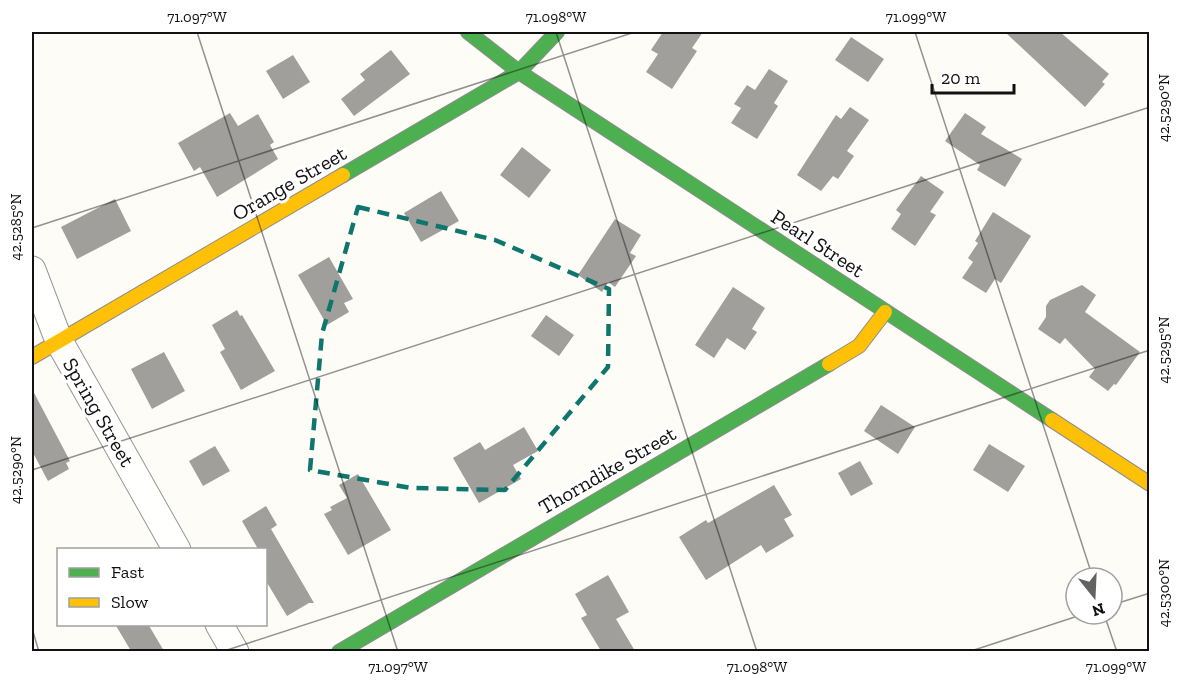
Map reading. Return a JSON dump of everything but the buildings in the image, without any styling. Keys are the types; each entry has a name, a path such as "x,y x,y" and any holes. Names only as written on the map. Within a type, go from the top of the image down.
{"street":[{"name":"Pearl Street","path":"468,32 519,72 1149,484"},
{"name":"Orange Street","path":"32,357 519,72 556,32"},
{"name":"Spring Street","path":"32,270 59,342 176,548"},
{"name":"Thorndike Street","path":"339,651 859,346 885,312"},
{"path":"220,626 235,651"}],"highlighted area":[{"path":"358,207 495,240 609,289 608,367 505,490 411,488 310,470 322,334"}],"traffic: fast":[{"path":"468,32 519,72 1052,420"},
{"path":"343,175 519,72 557,32"},
{"path":"339,652 829,364"}],"traffic: slow":[{"path":"32,357 343,175"},
{"path":"829,364 859,346 885,312"},
{"path":"1052,420 1150,484"}]}
